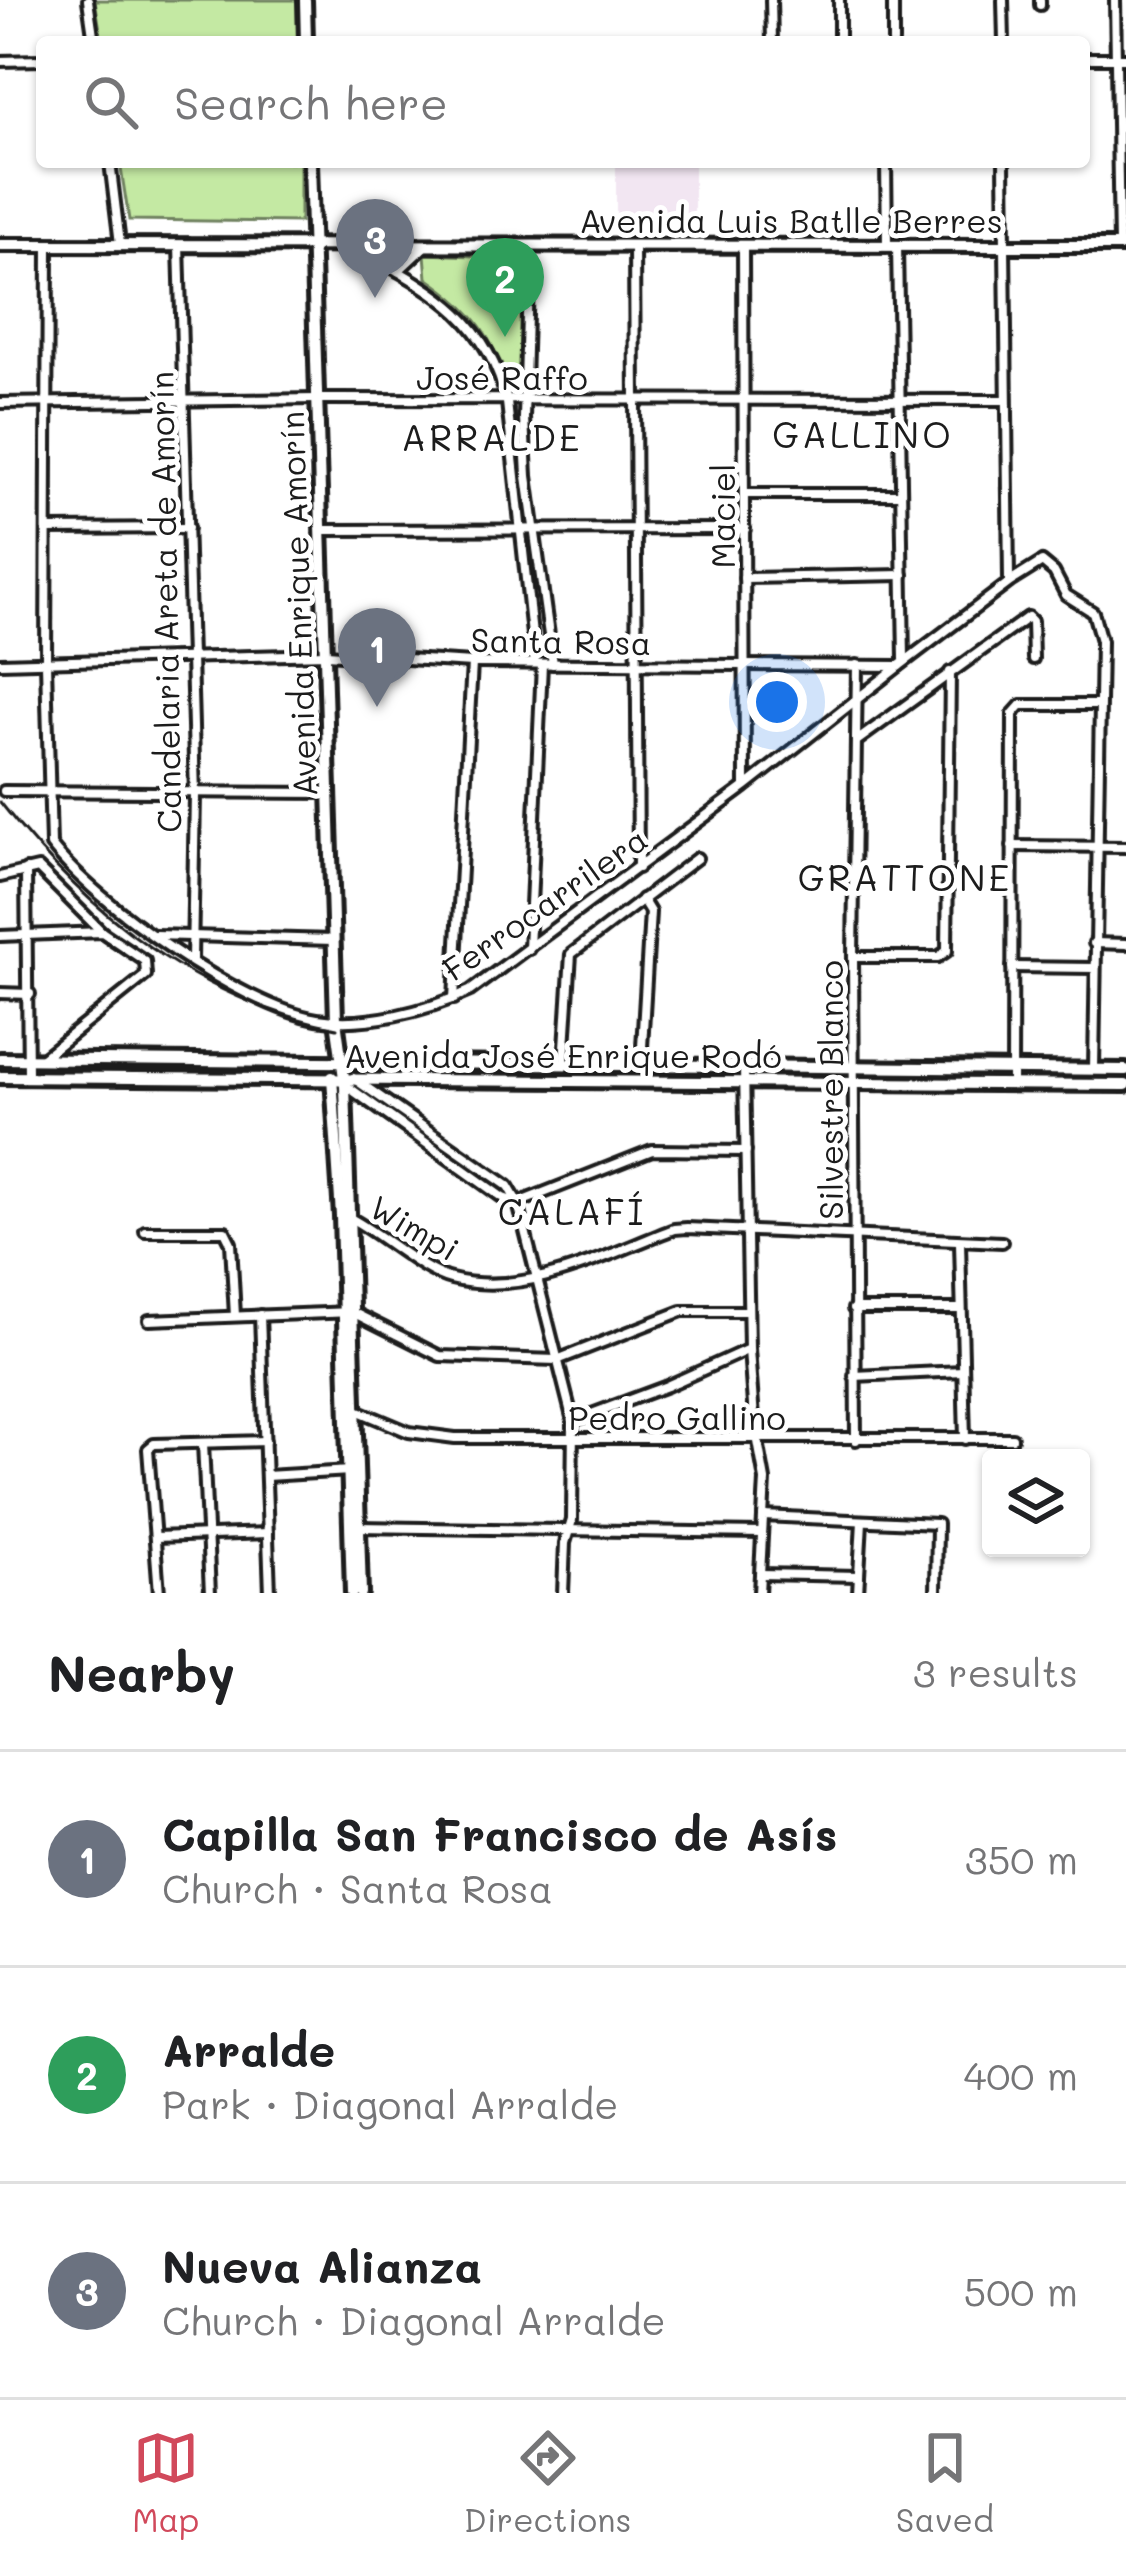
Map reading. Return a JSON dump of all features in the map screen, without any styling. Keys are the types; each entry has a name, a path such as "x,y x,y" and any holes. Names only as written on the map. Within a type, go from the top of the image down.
{"street":[{"path":"88,0 93,36"},
{"path":"305,0 306,36"},
{"path":"771,0 772,36"},
{"path":"839,0 839,36"},
{"path":"893,0 893,36"},
{"path":"1003,0 1004,36"},
{"path":"1115,0 1121,58 1122,247"},
{"path":"1090,58 1121,58"},
{"path":"0,61 36,60"},
{"path":"111,168 120,244"},
{"name":"Avenida Enrique Amorín","path":"310,168 352,1409 352,1593"},
{"path":"886,168 901,399 902,663"},
{"path":"1004,168 1010,582"},
{"name":"Candelaria Areta de Amorín","path":"179,244 196,795 192,959"},
{"name":"Avenida Luis Batlle Berres","path":"0,245 1122,247"},
{"name":"Ferrocarrilera","path":"48,245 46,663 51,845 108,901 153,935 244,991 285,1009 336,1020 413,1010 454,999 638,868 902,663 1042,562 1054,572 1066,595 1099,622 1100,705"},
{"path":"353,245 449,304 474,329 495,361 507,402 538,663 529,949"},
{"path":"398,272 426,245"},
{"path":"529,245 524,400 533,529 553,664"},
{"path":"634,246 638,868"},
{"name":"Maciel","path":"743,246 745,787"},
{"name":"José Raffo","path":"0,403 1005,400"},
{"path":"745,494 901,494"},
{"path":"46,529 188,528"},
{"path":"322,530 745,529"},
{"path":"744,578 903,575"},
{"path":"856,741 1028,617 1033,659"},
{"name":"Santa Rosa","path":"0,663 326,654 635,666 902,663"},
{"path":"454,999 472,663"},
{"name":"Silvestre Blanco","path":"856,1440 853,957 857,665"},
{"path":"853,957 938,957 946,951 950,672"},
{"path":"1012,1084 1016,707 1100,705 1094,1069"},
{"path":"4,791 330,793"},
{"path":"1012,846 1126,847"},
{"path":"564,1063 571,954 697,858"},
{"path":"0,877 38,868 102,932 145,961 146,976 35,1059"},
{"path":"26,870 35,1059 28,1077"},
{"path":"641,1064 650,913 643,899"},
{"path":"0,936 102,932"},
{"path":"153,935 334,940"},
{"path":"1094,943 1126,944"},
{"path":"1012,967 1094,968"},
{"path":"0,993 30,994"},
{"name":"Avenida José Enrique Rodó","path":"0,1059 342,1073 1126,1085"},
{"name":"Avenida José Enrique Rodó","path":"0,1077 342,1073 564,1063 1126,1070"},
{"path":"744,1066 749,1348 765,1480 759,1593"},
{"path":"342,1073 508,1186 518,1203 573,1421 562,1593"},
{"path":"518,1203 661,1148 746,1151"},
{"name":"Wimpi","path":"345,1216 449,1279 537,1279 674,1229 1002,1242"},
{"path":"145,1231 225,1231 231,1243 235,1316"},
{"path":"960,1242 964,1439"},
{"path":"853,1309 961,1309"},
{"path":"149,1320 348,1312 440,1356 557,1360 682,1311 748,1310"},
{"path":"260,1315 270,1593"},
{"path":"573,1421 667,1386 749,1348"},
{"path":"854,1376 963,1371"},
{"name":"Pedro Gallino","path":"352,1409 424,1435 574,1440 1012,1438"},
{"path":"159,1593 148,1449 154,1444 265,1441"},
{"path":"203,1443 210,1593"},
{"path":"266,1476 353,1471"},
{"path":"763,1516 938,1524 936,1593"},
{"path":"858,1593 862,1521"},
{"path":"354,1527 762,1533"},
{"name":"Avenida Enrique Amorín","path":"354,1527 361,1593"},
{"path":"155,1538 268,1533"},
{"path":"760,1574 859,1576"}],"shaded area":[{"path":"616,168 694,168 694,220 616,223"}],"green space":[{"path":"95,0 299,0 299,36 101,36"},
{"path":"121,168 300,168 300,222 129,220"},
{"name":"ARRALDE","path":"425,254 525,258 519,395 511,394 481,327 459,302 427,278"}],"railway":[{"path":"0,802 69,880 149,946 238,997 337,1028"}],"place":[{"name":"Nueva Alianza","path":"375,298"},
{"name":"Arralde","path":"505,337"},
{"name":"Capilla San Francisco de Asís","path":"377,707"}],"district":[{"name":"GALLINO","path":"863,433"},
{"name":"ARRALDE","path":"492,436"},
{"name":"GRATTONE","path":"905,876"},
{"name":"CALAFÍ","path":"572,1210"}]}
